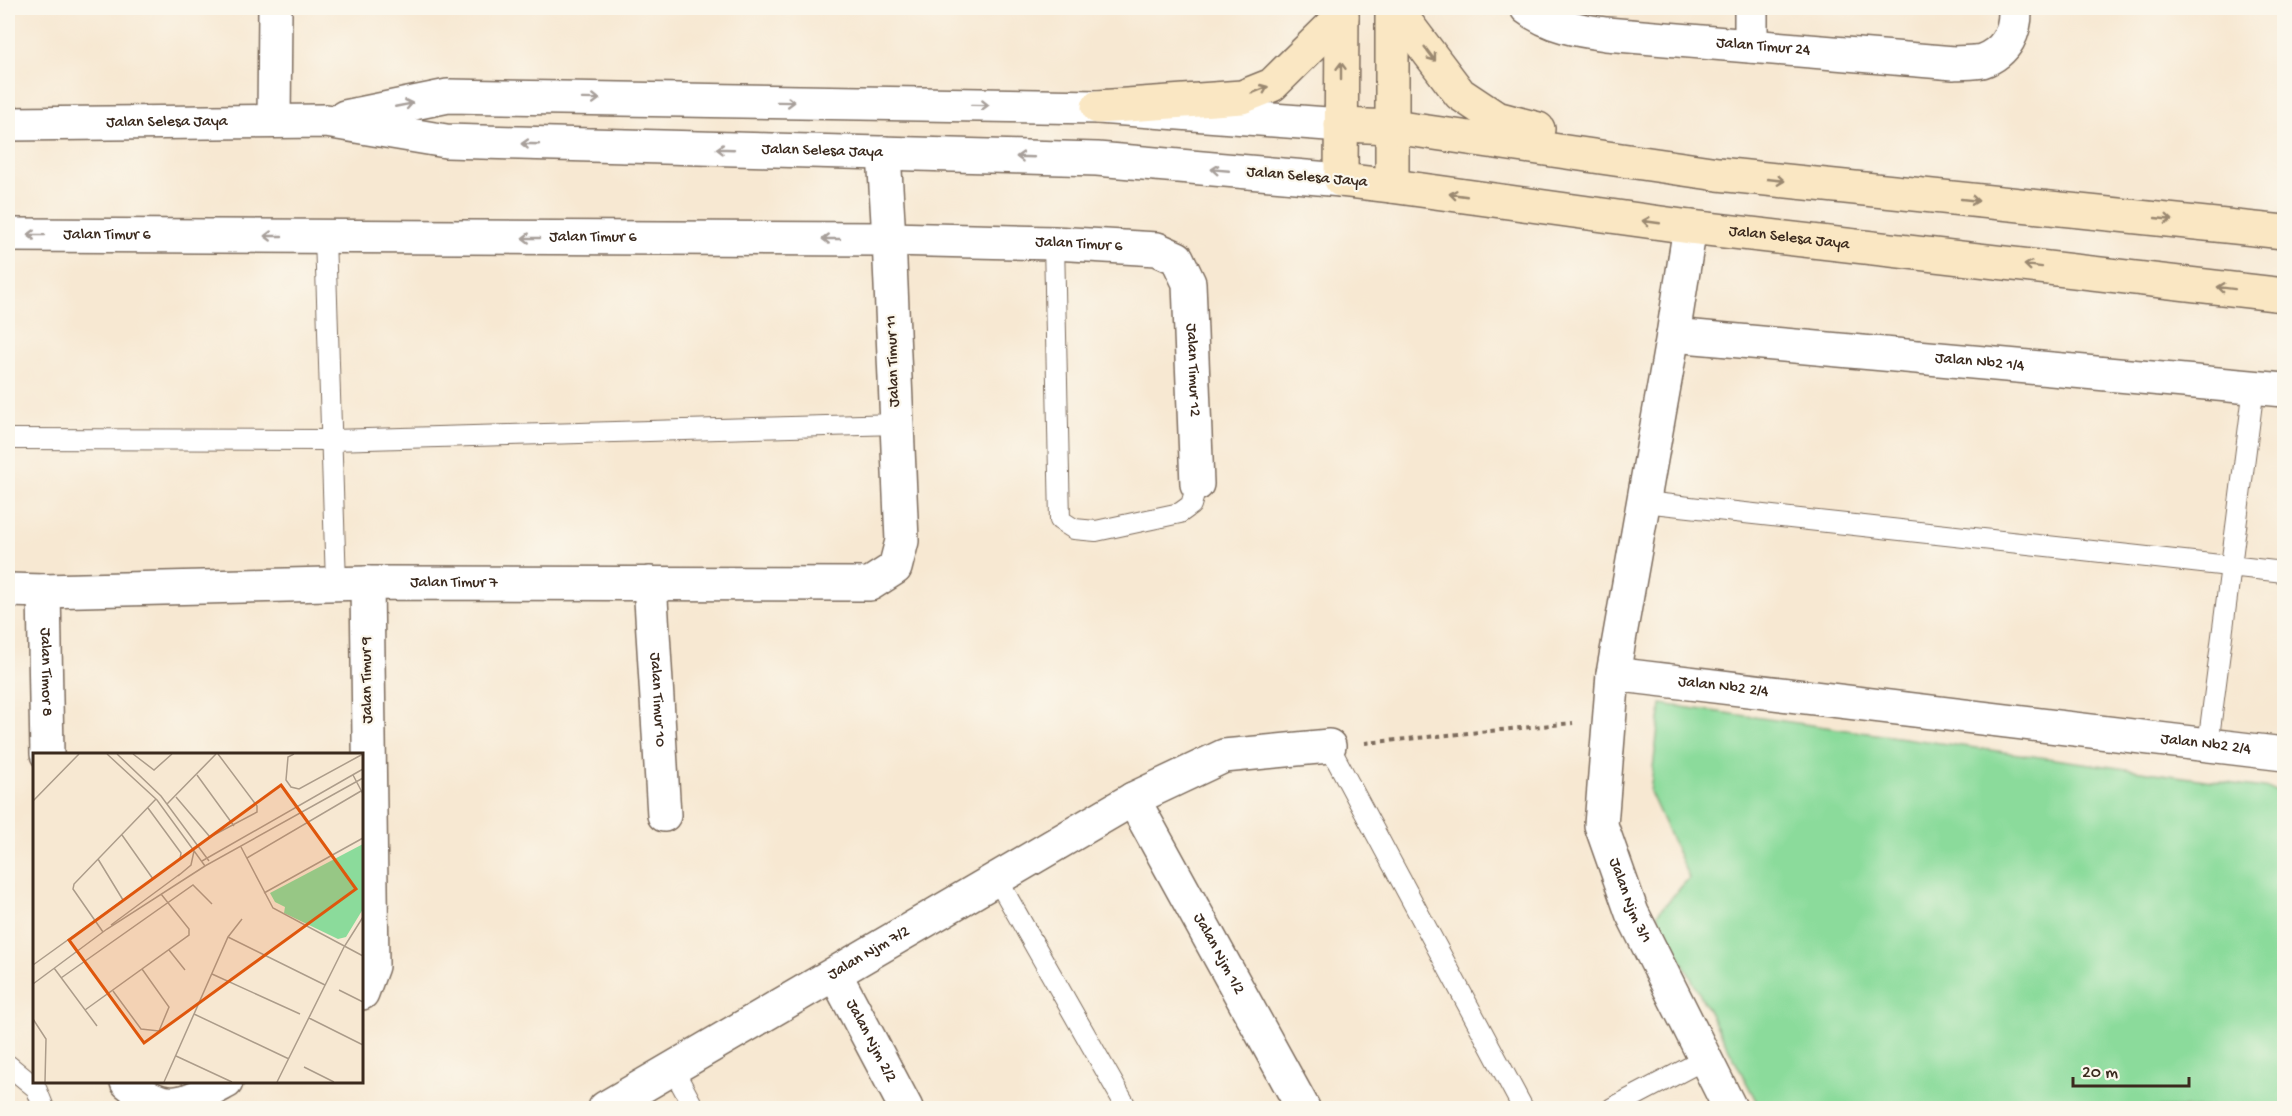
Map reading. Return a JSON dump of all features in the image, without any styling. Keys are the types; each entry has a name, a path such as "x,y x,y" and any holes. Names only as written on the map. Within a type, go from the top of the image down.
{"main road":[{"path":"1392,186 1393,8"},
{"path":"1393,8 1460,94 1496,118 1718,174"},
{"path":"1098,107 1242,98 1272,86 1342,12"},
{"path":"1341,180 1342,12"},
{"name":"Jalan Selesa Jaya","path":"1341,125 1393,127 1718,174 2284,232"},
{"name":"Jalan Selesa Jaya","path":"1341,180 1690,227 2284,295"}],"street":[{"path":"274,121 275,8"},
{"name":"Jalan Timur 24","path":"1527,8 1567,28 1606,34 1953,63 1982,61 2000,50 2010,38 2016,25 2015,8"},
{"path":"1751,8 1751,46"},
{"name":"Jalan Selesa Jaya","path":"326,121 448,96 1098,107 1341,125"},
{"name":"Jalan Selesa Jaya","path":"8,124 326,121 446,141 1097,159 1341,180"},
{"name":"Jalan Timur 11","path":"884,153 890,240 902,542 895,568"},
{"path":"1613,674 1690,227"},
{"name":"Jalan Timur 6","path":"8,235 1054,243 1157,249 1176,258"},
{"name":"Jalan Timur 12","path":"1176,258 1189,283 1197,484"},
{"name":"Jalan Nb2 1/4","path":"1673,335 2269,388"},
{"name":"Jalan Timur 7","path":"8,590 352,584 870,584 895,568"},
{"name":"Jalan Timur 10","path":"650,583 664,815"},
{"name":"Jalan Timur 9","path":"352,584 361,753"},
{"name":"Jalan Timor 8","path":"44,591 47,753"},
{"name":"Jalan Njm 3/1","path":"1613,674 1601,825 1632,913 1730,1108"},
{"name":"Jalan Nb2 2/4","path":"1613,674 2284,754"},
{"name":"Jalan Njm 7/2","path":"605,1108 1133,799 1224,756 1329,746"},
{"name":"Jalan Timur 9","path":"363,794 372,966 363,989"},
{"name":"Jalan Njm 1/2","path":"1133,799 1303,1108"},
{"name":"Jalan Njm 2/2","path":"835,974 906,1108"},
{"path":"128,1083 138,1092 163,1106 185,1104 224,1083"}],"lane":[{"path":"325,237 332,440 352,584"},
{"path":"1054,243 1060,520 1074,530 1096,531 1180,513 1191,505 1197,484"},
{"path":"2208,745 2230,566 2269,388"},
{"path":"8,439 332,440 897,424"},
{"path":"1644,502 2284,572"},
{"path":"1329,746 1523,1108"},
{"path":"998,879 1127,1108"},
{"path":"1612,1108 1705,1059"},
{"path":"8,1065 36,1088 45,1108"},
{"path":"673,1068 694,1108"}],"path":[{"path":"1329,746 1608,720"}],"green space":[{"path":"1661,704 2284,791 2284,1108 1760,1108 1657,914 1689,878 1650,792"}]}
